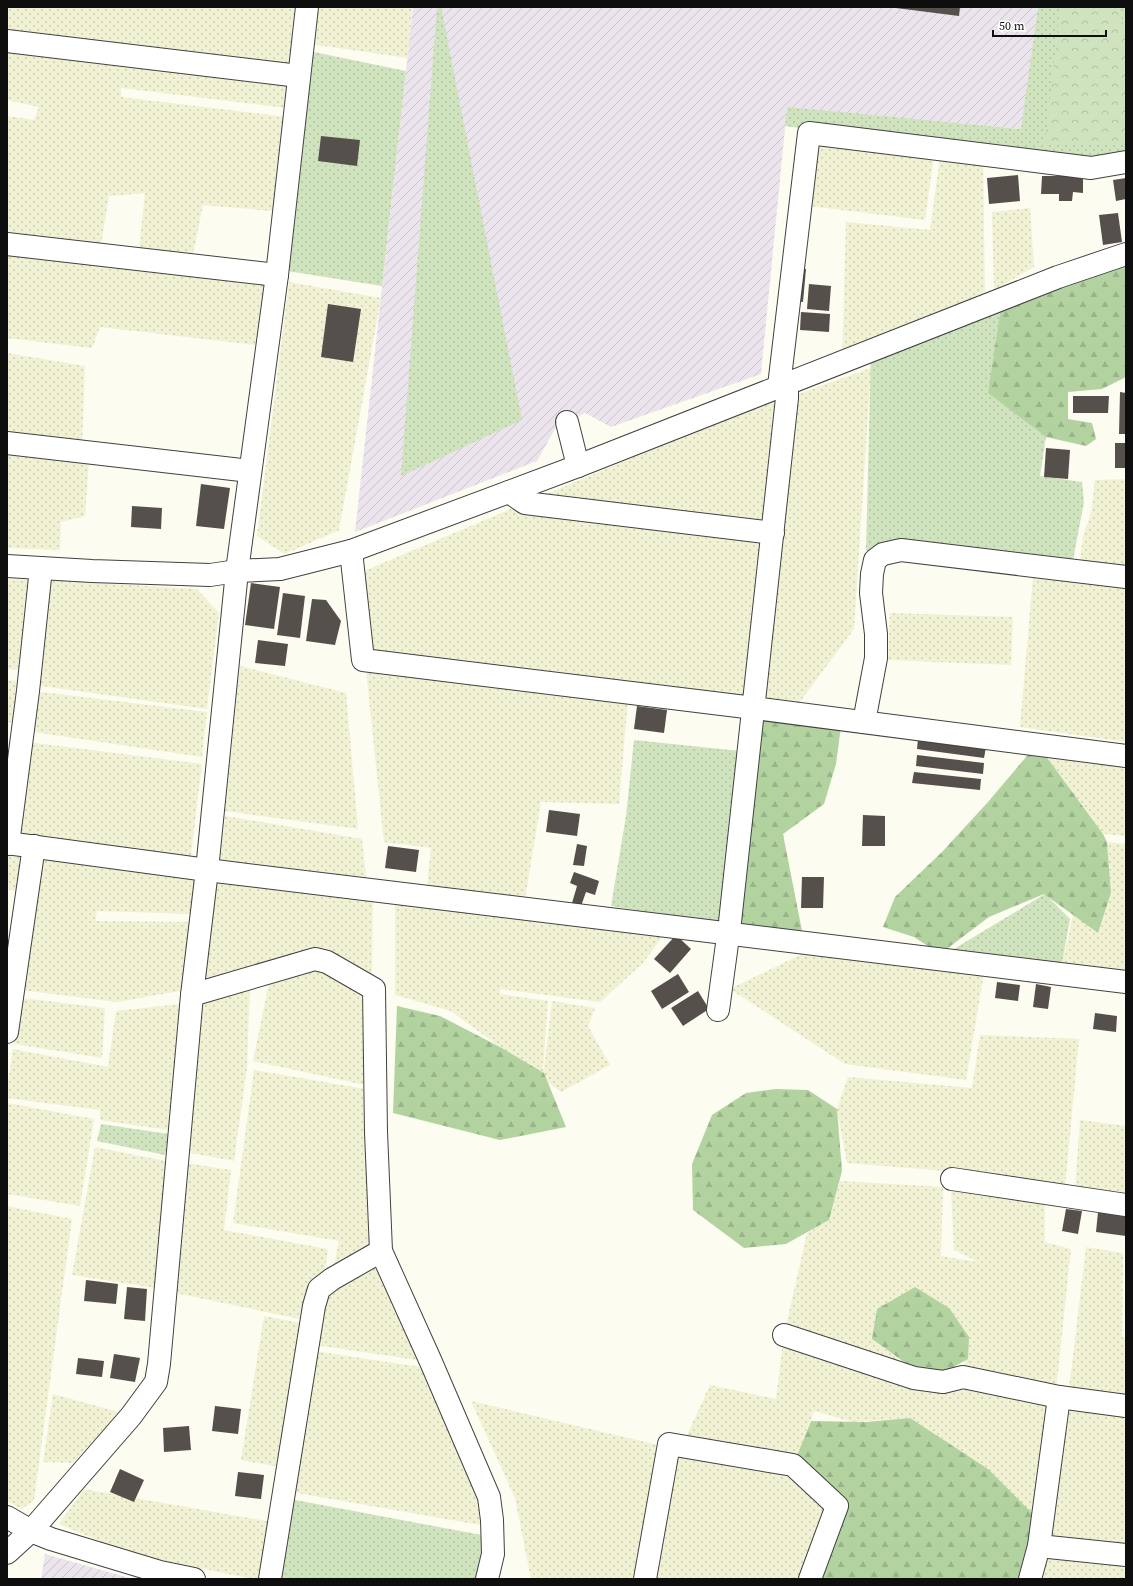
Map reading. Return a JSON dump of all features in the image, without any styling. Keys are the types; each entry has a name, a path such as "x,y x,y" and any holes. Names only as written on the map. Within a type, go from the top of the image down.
{"street":[{"path":"7,1552 31,1531 131,1416 156,1382 160,1364 192,995 207,870 237,571 277,275 307,7"},
{"path":"7,41 299,76"},
{"path":"718,1010 729,934 773,533 787,398 783,385 809,133 1091,168 1126,162"},
{"path":"7,244 277,275"},
{"path":"7,566 168,575 210,575 237,571 280,569 351,551 578,466 1058,277 1126,254"},
{"path":"567,422 578,466"},
{"path":"7,443 250,471"},
{"path":"509,492 525,503 773,533"},
{"path":"864,722 876,658 876,634 871,593 872,574 875,560 883,554 901,550 1126,577"},
{"path":"351,551 363,660 1126,756"},
{"path":"41,568 28,691 8,844 34,846 207,870 1126,982"},
{"path":"7,1032 34,846"},
{"path":"192,995 315,959 327,962 374,989 376,1132 381,1251 489,1497 492,1520 492,1554 487,1579"},
{"path":"952,1179 1126,1205"},
{"path":"270,1579 314,1306 319,1289 332,1279 381,1251"},
{"path":"784,1335 914,1378 943,1382 963,1377 1059,1397 1126,1406"},
{"path":"1030,1579 1039,1546 1059,1397"},
{"path":"646,1579 669,1444 793,1465 837,1506 810,1579"},
{"path":"7,1517 31,1531 51,1539 160,1572 194,1579"},
{"path":"1039,1546 1126,1555"}],"shaded area":[{"path":"413,7 1038,7 1022,129 787,108 761,374 611,427 585,413 555,429 537,461 355,532"},
{"path":"45,1554 133,1579 41,1579"}],"green space":[{"path":"7,7 412,7 408,58 303,43 300,68 7,31"},
{"path":"437,7 441,7 522,420 401,476"},
{"path":"1038,7 1126,7 1126,156 1081,167 785,126 787,107 1021,129"},
{"path":"1060,7 1119,7 1126,37 1126,145 1045,145"},
{"path":"7,49 299,76 296,109 121,88 121,97 295,118 284,212 203,205 191,264 277,275 257,345 100,327 92,348 7,338 7,244 138,259 145,193 109,196 101,244 7,232 7,116 34,120 39,107 7,100"},
{"path":"309,51 406,71 382,286 287,271"},
{"path":"809,133 935,149 925,220 800,205"},
{"path":"941,150 983,155 985,292 842,362 846,222 930,230"},
{"path":"1030,208 1034,267 994,290 992,212"},
{"path":"1126,264 1126,377 1102,389 1068,392 1068,419 1092,423 1096,439 1086,446 1046,437 988,393 1002,300"},
{"path":"289,282 381,298 339,530 285,554 257,536"},
{"path":"1002,300 989,393 1046,437 1040,476 1082,482 1084,502 1070,576 1034,565 866,551 871,350"},
{"path":"7,353 85,366 82,445 7,437"},
{"path":"871,368 854,629 796,707 759,703 787,398"},
{"path":"779,396 747,701 369,650 364,571"},
{"path":"7,450 89,460 85,516 61,522 60,550 7,548"},
{"path":"1126,479 1126,742 1020,727 1034,565 1079,572 1083,536 1091,513 1095,480"},
{"path":"7,579 35,580 25,670 7,669"},
{"path":"47,580 197,589 219,613 207,709 35,685"},
{"path":"890,613 1013,617 1011,665 888,660"},
{"path":"240,666 346,693 358,829 225,811"},
{"path":"366,670 628,699 619,804 541,802 525,899 427,887 431,848 384,842"},
{"path":"7,680 25,681 19,723 7,722"},
{"path":"33,691 207,712 202,757 27,731"},
{"path":"758,715 842,719 836,764 824,804 783,834 803,936 740,925"},
{"path":"634,740 740,751 722,925 611,906 626,816"},
{"path":"28,742 202,764 190,863 16,839"},
{"path":"1037,744 1126,756 1126,836 1103,834"},
{"path":"1037,744 1103,834 1107,842 1111,893 1098,933 1044,894 989,917 940,954 914,937 883,927 895,897 942,852 988,802"},
{"path":"225,816 362,839 367,884 220,862"},
{"path":"1107,842 1126,844 1126,976 1061,969 1073,915 1098,933 1111,893"},
{"path":"7,849 26,851 21,892 7,889"},
{"path":"41,855 197,874 191,914 97,911 95,921 191,922 180,991 117,1002 21,990"},
{"path":"215,877 373,897 372,979 315,955 205,986"},
{"path":"1045,894 1070,919 1061,969 944,955"},
{"path":"395,900 666,932 643,963 600,1002 500,989 500,994 548,1001 543,1069 552,1001 595,1008 588,1026 610,1065 561,1092 451,1011 395,995"},
{"path":"808,951 984,973 966,1080 845,1064 730,989"},
{"path":"315,965 361,986 365,1085 253,1061 270,978"},
{"path":"250,985 247,1068 234,1161 186,1152 199,1005"},
{"path":"22,998 105,1008 102,1058 15,1044"},
{"path":"181,1004 168,1130 100,1120 100,1110 7,1098 13,1049 108,1067 116,1011"},
{"path":"397,1006 440,1016 500,1047 544,1073 566,1127 500,1140 393,1113"},
{"path":"980,1035 1079,1039 1065,1187 958,1172 847,1163 837,1109 848,1077 972,1088"},
{"path":"254,1070 365,1089 374,1246 333,1270 339,1241 233,1223"},
{"path":"776,1089 808,1090 837,1109 842,1171 829,1220 786,1244 744,1248 693,1210 692,1164 712,1115 746,1093"},
{"path":"7,1103 94,1119 80,1206 7,1194"},
{"path":"1080,1120 1126,1126 1126,1197 1075,1190"},
{"path":"101,1124 169,1134 165,1155 97,1141"},
{"path":"95,1147 166,1161 155,1288 72,1275"},
{"path":"186,1163 231,1170 224,1230 328,1249 324,1275 305,1320 175,1293"},
{"path":"840,1181 943,1187 941,1256 978,1262 954,1250 951,1188 1045,1202 1045,1242 1071,1249 1042,1523 910,1418 853,1422 814,1411 793,1465 837,1506 804,1579 654,1579 673,1455 682,1446 710,1385 776,1399 784,1335 807,1233 829,1220","holes":["969,1337 963,1377 918,1374 872,1339"]},
{"path":"7,1206 72,1219 34,1500 22,1509 7,1501"},
{"path":"1086,1247 1123,1253 1122,1337 1126,1338 1126,1397 1069,1389"},
{"path":"380,1261 431,1362 315,1345 322,1298"},
{"path":"915,1287 949,1308 969,1337 968,1359 929,1380 872,1339 877,1309"},
{"path":"264,1316 305,1324 280,1467 241,1460"},
{"path":"314,1351 434,1369 492,1527 291,1492"},
{"path":"53,1394 119,1412 73,1463 43,1462"},
{"path":"471,1401 658,1445 634,1579 531,1579 515,1498"},
{"path":"1066,1403 1126,1411 1126,1579 1041,1579 1051,1544"},
{"path":"910,1418 988,1469 1042,1523 1029,1579 813,1579 837,1506 793,1465 811,1421 866,1422"},
{"path":"84,1489 272,1522 263,1579 252,1579 129,1553 59,1524"},
{"path":"290,1499 487,1536 485,1579 278,1579"}],"building":[{"path":"888,7 960,7 959,16"},
{"path":"321,136 360,140 357,166 318,161"},
{"path":"1018,175 1020,201 989,204 987,178"},
{"path":"1042,176 1083,176 1083,193 1073,192 1072,201 1059,201 1059,194 1041,194"},
{"path":"1126,178 1126,199 1116,201 1113,180"},
{"path":"1118,213 1122,242 1103,245 1099,215"},
{"path":"797,268 806,269 803,302 794,301"},
{"path":"809,284 831,286 829,311 807,309"},
{"path":"328,304 361,309 353,362 321,357"},
{"path":"801,312 830,314 829,332 800,330"},
{"path":"1120,392 1126,393 1126,434 1119,434"},
{"path":"1073,396 1109,396 1108,413 1073,413"},
{"path":"1115,443 1126,443 1126,468 1115,468"},
{"path":"1046,448 1070,450 1068,479 1044,477"},
{"path":"201,484 230,488 224,529 196,526"},
{"path":"132,506 162,508 161,529 131,527"},
{"path":"251,583 280,587 274,629 245,625"},
{"path":"283,593 305,596 300,638 277,635"},
{"path":"312,599 326,600 341,621 335,645 306,641"},
{"path":"258,640 288,644 285,666 255,663"},
{"path":"637,706 667,710 664,733 634,729"},
{"path":"918,739 986,747 984,758 917,749"},
{"path":"917,755 984,763 983,774 916,766"},
{"path":"914,772 981,779 980,790 912,783"},
{"path":"549,810 580,814 577,836 546,832"},
{"path":"863,815 885,816 885,846 862,846"},
{"path":"577,844 587,846 584,866 573,865"},
{"path":"388,846 419,850 416,872 385,868"},
{"path":"574,872 599,881 595,895 586,892 581,906 572,903 577,886 570,883"},
{"path":"802,877 824,877 823,908 801,908"},
{"path":"676,935 691,949 670,973 654,959"},
{"path":"678,974 689,992 662,1009 651,991"},
{"path":"997,982 1020,985 1018,1001 995,998"},
{"path":"1036,984 1051,987 1048,1009 1033,1007"},
{"path":"698,991 709,1009 683,1026 671,1008"},
{"path":"1095,1013 1117,1016 1116,1032 1093,1029"},
{"path":"1066,1209 1082,1211 1078,1234 1062,1231"},
{"path":"1098,1212 1126,1215 1126,1236 1096,1232"},
{"path":"86,1280 118,1284 116,1304 84,1301"},
{"path":"127,1287 147,1289 145,1321 124,1319"},
{"path":"114,1354 140,1358 135,1382 110,1378"},
{"path":"78,1358 104,1361 102,1377 76,1374"},
{"path":"215,1406 241,1409 238,1434 212,1431"},
{"path":"189,1426 191,1450 164,1452 163,1428"},
{"path":"120,1469 144,1480 134,1502 110,1492"},
{"path":"238,1472 264,1475 261,1499 235,1496"}]}
